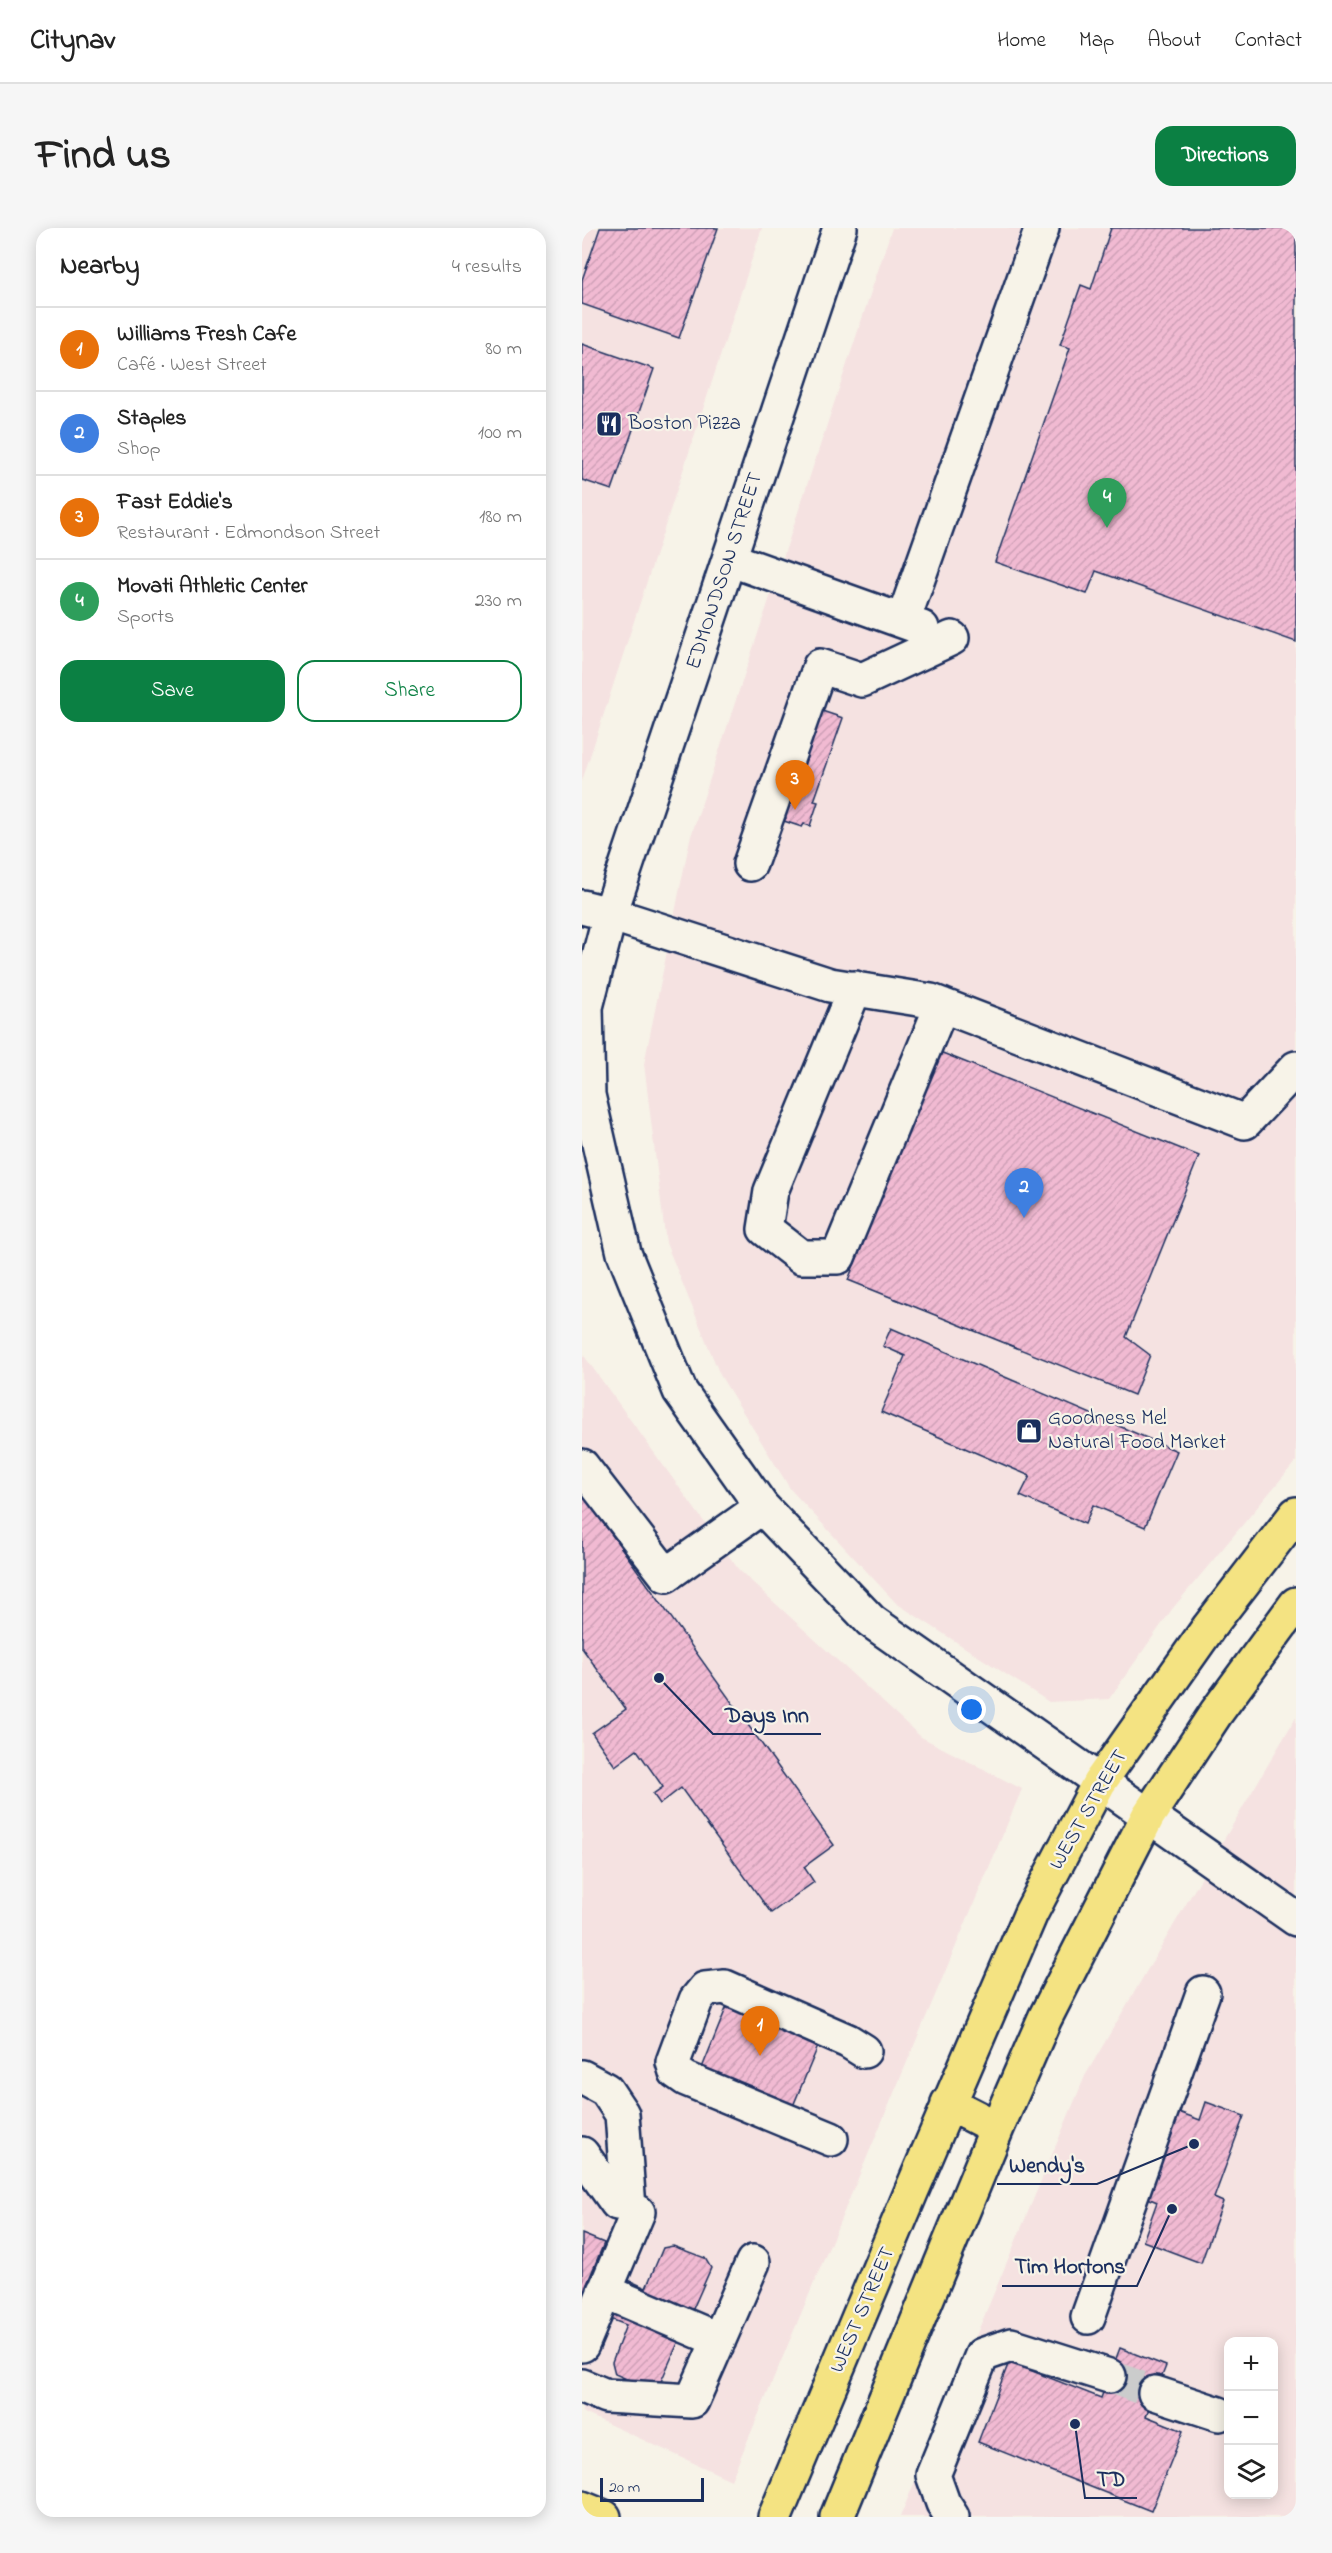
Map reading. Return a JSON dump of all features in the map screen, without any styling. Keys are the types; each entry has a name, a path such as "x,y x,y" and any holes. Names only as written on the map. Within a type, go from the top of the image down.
{"main road":[{"name":"WEST STREET","path":"775,2517 948,2103 1031,1913 1100,1783 1209,1627 1296,1514"},
{"path":"837,2517 997,2128 1045,2018 1148,1816 1216,1713 1296,1604"},
{"path":"948,2103 997,2128"},
{"path":"582,2508 604,2517"}],"street":[{"name":"EDMONDSON STREET","path":"840,228 729,560 596,910 586,1007 588,1095 624,1253 680,1391 762,1508 871,1621 1296,1918"},
{"path":"903,621 1042,228"},
{"path":"729,560 952,638 862,680 820,666 750,864"},
{"path":"596,910 830,985 931,1000 1245,1122 1296,1068"},
{"path":"855,988 771,1191 765,1229 801,1257 838,1257 942,1005"},
{"path":"582,1466 666,1575 762,1508"},
{"path":"831,2139 686,2079 675,2072 673,2062 696,2000 705,1989 724,1987 848,2041 864,2051"},
{"path":"1088,2317 1203,1993"},
{"path":"582,2077 606,2090 622,2114 628,2208 604,2291 582,2344"},
{"path":"582,2154 628,2208"},
{"path":"582,2386 606,2396 692,2401 753,2262"},
{"path":"604,2291 719,2340"},
{"path":"952,2517 943,2503 933,2475 982,2355 1011,2345 1109,2376"},
{"path":"1155,2393 1219,2414"}],"shaded area":[{"path":"582,228 762,228 582,781"},
{"path":"892,228 1296,228 1296,1461 1173,1608 1109,1699 1049,1702 896,1603 791,1490 720,1375 666,1243 644,1064 690,839"},
{"path":"582,1353 739,1570 921,1737 1022,1789 731,2480 582,2412"},
{"path":"1296,1717 1296,2517 900,2517 1085,2076"}],"building":[{"path":"600,228 718,228 679,338 582,304 582,280"},
{"path":"1111,228 1296,228 1296,642 1096,571 1087,594 995,562 1070,348 1060,345 1081,285 1091,289"},
{"name":"Boston Pizza","path":"582,344 654,369 612,490 582,480"},
{"path":"819,710 843,718 814,801 818,802 810,826 804,824 802,827 784,821 786,818 778,815"},
{"path":"940,1052 1199,1156 1126,1337 1150,1355 1134,1395 848,1280"},
{"name":"Goodness Me! Natural Food Market","path":"891,1328 1177,1451 1145,1527 1093,1505 1085,1524 1020,1496 1030,1476 881,1412 905,1356 883,1346"},
{"path":"582,1493 834,1845 804,1867 814,1882 771,1913 681,1788 660,1804 653,1794 663,1787 637,1750 615,1766 592,1733 626,1709 582,1648"},
{"path":"727,2006 819,2044 785,2125 702,2068"},
{"path":"1206,2102 1244,2116 1214,2198 1223,2202 1201,2263 1143,2241 1157,2202 1148,2198 1176,2111 1200,2120"},
{"path":"582,2234 604,2243 582,2296"},
{"path":"673,2246 705,2258 711,2268 659,2386 650,2389 615,2374 612,2362 626,2325 582,2308 582,2296 595,2265 646,2288 663,2248"},
{"path":"1120,2348 1166,2366 1146,2416 1183,2431 1151,2511 978,2442 1009,2362 1101,2398"}],"tunnel":[{"path":"1109,2376 1155,2393"}],"place":[{"name":"Boston Pizza","path":"609,424"},
{"name":"Movati Athletic Center","path":"1107,528"},
{"name":"Fast Eddie's","path":"795,810"},
{"name":"Staples","path":"1024,1218"},
{"name":"Goodness Me! Natural Food Market","path":"1029,1431"},
{"name":"Days Inn","path":"659,1678"},
{"name":"Williams Fresh Cafe","path":"760,2056"},
{"name":"Wendy's","path":"1194,2144"},
{"name":"Tim Hortons","path":"1172,2209"},
{"name":"TD","path":"1075,2424"}]}
